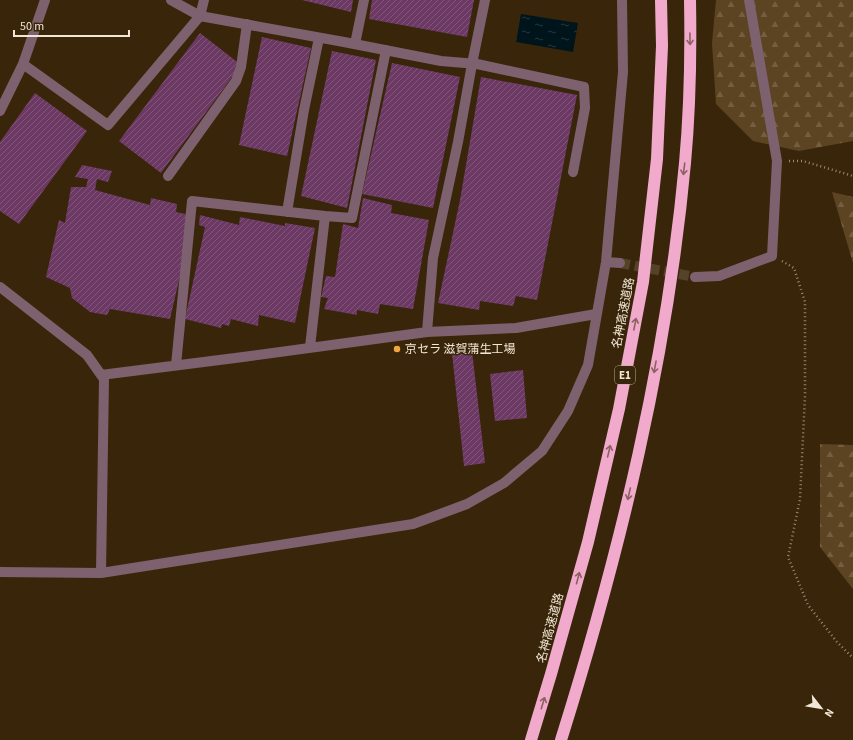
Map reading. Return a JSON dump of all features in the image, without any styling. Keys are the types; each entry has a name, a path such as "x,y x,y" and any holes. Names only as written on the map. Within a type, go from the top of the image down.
{"highway":[{"name":"名神高速道路","path":"531,740 552,674 588,542 619,409 643,282 657,159 662,46 661,0"},
{"name":"E1","path":"561,740 580,682 617,548 647,414 670,288 685,162 690,50 690,0"}],"street":[{"path":"0,111 23,64 45,0"},
{"path":"171,0 200,16 441,61 472,64 584,87 585,108 573,172"},
{"path":"23,64 108,125 200,16 204,0"},
{"path":"355,44 364,0"},
{"path":"427,332 433,258 458,142 485,0"},
{"path":"0,572 101,573 413,524 467,504 504,483 542,451 568,410 588,365 606,262 623,72 622,0"},
{"path":"695,277 719,276 772,256 776,161 749,0"},
{"path":"168,176 236,81 241,67 247,24"},
{"path":"287,212 304,110 319,38"},
{"path":"176,365 192,201 352,218 386,50"},
{"path":"310,348 325,216"},
{"path":"606,262 620,263"},
{"path":"0,287 87,355 104,379 101,573"},
{"path":"100,375 427,332 516,328 596,314"}],"path":[{"path":"776,161 803,161 853,176"},
{"path":"772,256 794,268 805,302 805,396 800,499 788,557 808,605 837,642 853,658"}],"green space":[{"path":"716,0 853,0 853,141 799,151 753,141 716,104 712,43"},
{"path":"832,192 853,197 853,263"},
{"path":"820,444 853,445 853,589 820,547"}],"water":[{"path":"521,14 578,23 573,52 516,42"}],"building":[{"path":"302,0 353,0 351,12"},
{"path":"372,0 474,0 467,37 369,19"},
{"path":"200,33 241,65 161,173 119,141"},
{"path":"262,37 311,48 287,156 239,145"},
{"path":"332,51 376,60 347,208 301,196"},
{"path":"392,63 460,77 433,208 362,194"},
{"path":"481,77 577,95 537,300 516,296 513,306 480,301 479,310 438,303 460,200"},
{"path":"35,93 87,131 19,224 0,211 0,142"},
{"path":"82,165 112,171 108,182 97,179 95,190 150,205 151,198 177,204 176,212 194,216 170,319 110,309 107,315 90,312 72,298 70,288 46,277 59,220 65,223 71,187 86,187 88,179 75,177"},
{"path":"363,198 392,205 391,213 429,220 413,309 380,304 378,314 357,310 357,315 324,309 328,298 321,297 326,276 335,277 343,224 358,228"},
{"path":"200,215 239,225 240,217 285,226 285,223 315,228 295,323 259,315 258,326 231,319 229,326 222,324 221,328 185,319 205,227 199,225"},
{"path":"472,351 485,463 464,466 452,353"},
{"path":"523,370 527,418 495,421 490,374"}],"tunnel":[{"path":"620,263 695,277"}],"place":[{"name":"京セラ 滋賀蒲生工場","path":"397,349"}]}
